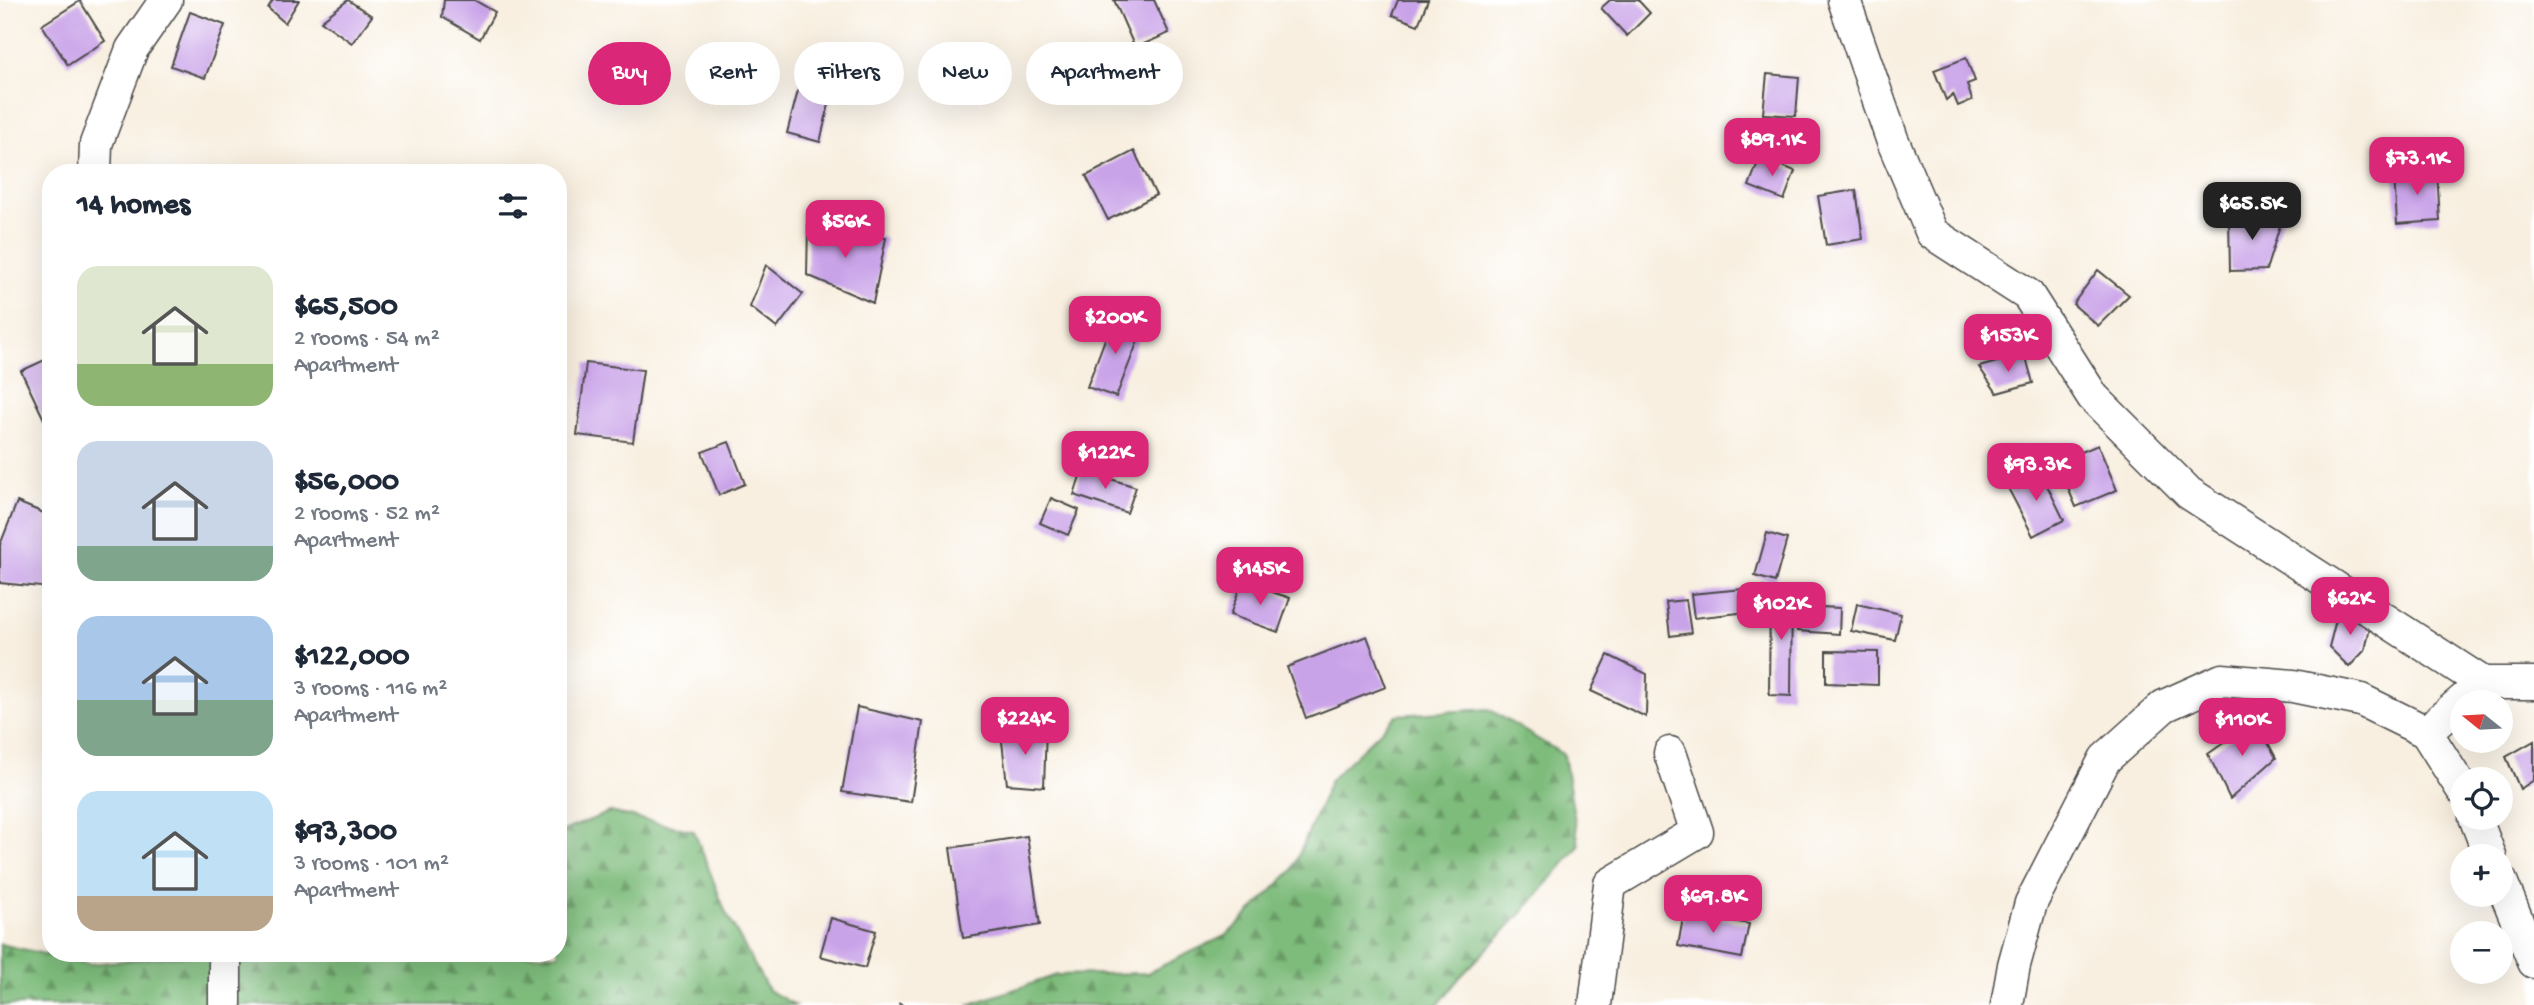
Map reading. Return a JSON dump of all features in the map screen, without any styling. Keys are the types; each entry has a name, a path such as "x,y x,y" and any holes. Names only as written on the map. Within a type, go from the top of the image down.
{"street":[{"path":"95,164 96,144 132,48 166,0"},
{"path":"1843,0 1892,139 1932,233 2028,295 2092,397 2189,493 2483,683 2534,683"},
{"path":"2007,1005 2014,965 2031,903 2105,759 2164,706 2222,680 2293,686 2361,700 2426,732 2450,770"},
{"path":"2426,732 2483,683"},
{"path":"1595,1005 1610,884 1697,832 1670,753"},
{"path":"2512,907 2534,961"},
{"path":"225,962 225,1005"}],"green space":[{"path":"1489,709 1564,755 1579,846 1438,1005 968,1005 1057,975 1147,973 1227,935 1292,871 1331,779 1397,715"},
{"path":"610,812 694,831 726,913 768,990 795,1005 0,1005 0,944 42,953 42,962 89,964 567,962 567,829"}],"building":[{"path":"273,0 299,0 285,23 268,8"},
{"path":"348,0 372,16 352,43 321,21"},
{"path":"444,0 474,0 495,12 480,39 442,17"},
{"path":"1114,0 1154,0 1169,33 1149,42 1132,42"},
{"path":"1398,0 1428,0 1418,25 1392,15"},
{"path":"1610,0 1638,0 1650,13 1627,36 1601,8"},
{"path":"80,1 105,41 68,65 42,25"},
{"path":"190,12 225,25 205,78 171,66"},
{"path":"1966,58 1975,81 1967,84 1972,100 1958,106 1953,94 1946,100 1934,70"},
{"path":"1767,74 1799,77 1796,116 1763,114"},
{"path":"794,105 829,105 820,142 787,133"},
{"path":"1134,151 1156,195 1108,220 1086,176"},
{"path":"1760,157 1795,171 1784,200 1749,186"},
{"path":"2437,171 2440,221 2397,224 2394,174"},
{"path":"1856,190 1863,239 1826,245 1818,196"},
{"path":"2283,216 2266,270 2230,271 2229,217"},
{"path":"808,225 886,238 873,303 807,275"},
{"path":"766,265 803,294 777,328 750,307"},
{"path":"2098,270 2129,295 2098,326 2073,304"},
{"path":"1116,310 1141,333 1116,397 1087,387"},
{"path":"2025,354 2033,383 1997,393 1979,367"},
{"path":"42,361 42,415 21,371"},
{"path":"586,363 643,370 633,442 577,435"},
{"path":"729,442 745,484 719,495 702,452"},
{"path":"2098,445 2117,490 2076,507 2057,462"},
{"path":"2039,469 2064,520 2033,536 2007,486"},
{"path":"1082,470 1136,487 1127,513 1074,495"},
{"path":"1051,498 1079,510 1068,535 1040,523"},
{"path":"17,502 42,512 42,587 0,583 0,545"},
{"path":"1767,533 1787,539 1775,582 1755,576"},
{"path":"1242,582 1290,598 1278,632 1230,615"},
{"path":"1764,587 1766,610 1694,618 1691,594"},
{"path":"1770,589 1792,589 1791,696 1769,695"},
{"path":"1686,600 1691,633 1670,636 1666,602"},
{"path":"1857,604 1901,614 1895,640 1851,631"},
{"path":"1799,606 1840,608 1839,634 1797,631"},
{"path":"2338,612 2372,619 2365,650 2349,667 2329,647"},
{"path":"1367,636 1386,687 1306,718 1287,667"},
{"path":"1826,651 1878,652 1878,685 1826,683"},
{"path":"1608,655 1647,674 1646,717 1591,691"},
{"path":"857,707 923,722 911,802 842,792"},
{"path":"2256,720 2276,758 2230,799 2208,754"},
{"path":"1046,728 1044,787 1007,784 1001,733"},
{"path":"2534,741 2534,780 2520,789 2513,767 2510,767 2506,757"},
{"path":"1027,836 1040,925 963,938 950,848"},
{"path":"1684,912 1749,924 1742,958 1678,946"},
{"path":"831,918 876,931 865,968 820,956"}]}
